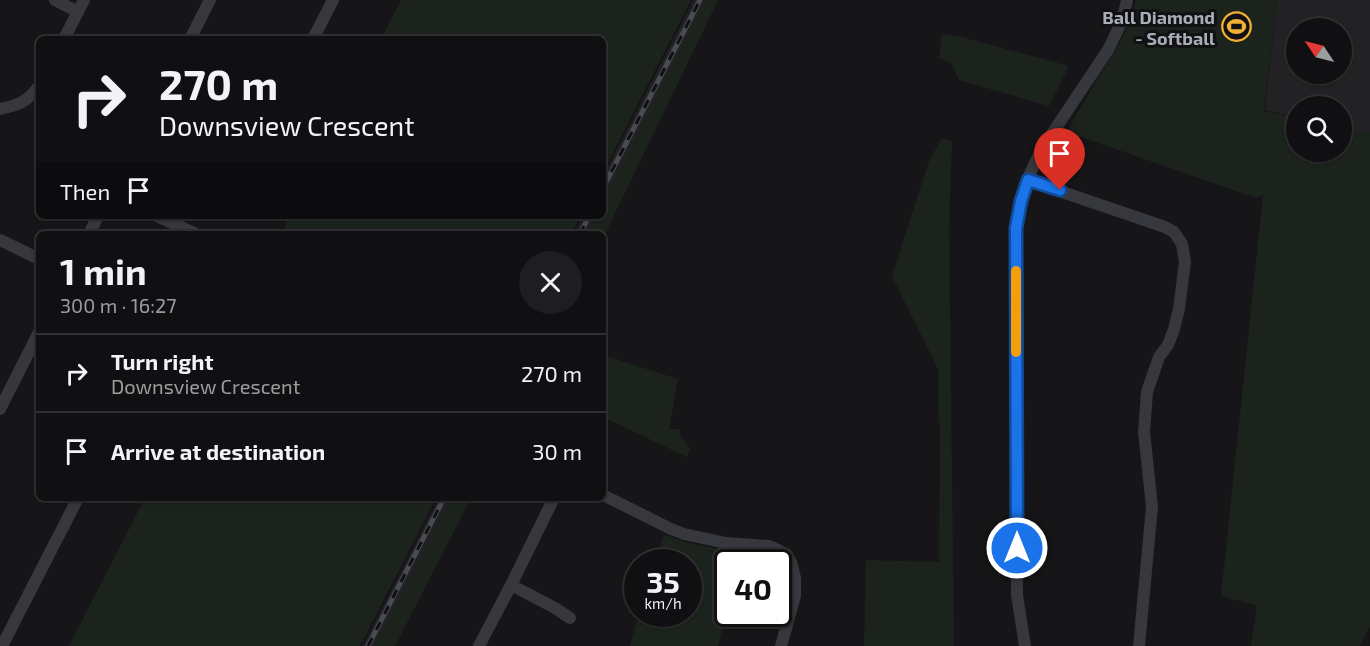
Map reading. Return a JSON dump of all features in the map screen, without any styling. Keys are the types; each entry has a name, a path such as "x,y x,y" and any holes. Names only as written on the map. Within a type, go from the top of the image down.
{"street":[{"path":"55,0 78,12"},
{"path":"66,36 84,0"},
{"path":"192,36 210,0"},
{"path":"315,36 333,0"},
{"path":"1025,646 1017,595 1016,228 1021,201 1041,150 1108,50 1122,21 1127,0"},
{"path":"0,110 30,98 36,90"},
{"path":"1028,180 1165,227 1174,232 1182,244 1185,262 1179,309 1174,329 1159,357 1147,392 1144,432 1152,507 1140,646"},
{"path":"164,219 189,231"},
{"path":"0,240 36,258"},
{"path":"0,409 36,338"},
{"path":"606,496 684,534 726,543 769,546 786,555 791,562 795,578 795,596 781,646"},
{"path":"2,646 76,501"},
{"path":"479,646 553,501"},
{"path":"511,585 570,618"}],"shaded area":[{"path":"401,0 691,0 606,166 606,36 383,36"},
{"path":"694,0 707,0 606,197 606,171"},
{"path":"706,0 718,0 606,232 588,231 594,219 606,219 606,195"},
{"path":"1136,0 1277,0 1264,111 1286,115 1286,162 1352,162 1352,130 1370,134 1370,627 1359,646 1251,646 1257,606 1221,596 1263,195 1256,198 1067,132 1119,43"},
{"path":"1277,0 1370,0 1370,134 1352,130 1352,96 1286,96 1286,115 1265,110"},
{"path":"942,34 962,37 1069,66 1049,106 959,80 951,63 939,58"},
{"path":"942,138 952,141 949,226 954,646 864,646 866,560 939,562 939,371 892,276 929,161"},
{"path":"288,219 578,219 572,231 282,231"},
{"path":"582,219 594,219 588,231 576,231"},
{"path":"606,356 678,379 669,429 680,429 680,436 690,448 687,457 606,418"},
{"path":"143,501 434,501 360,646 69,646"},
{"path":"437,501 449,501 375,646 363,646"},
{"path":"449,501 469,501 395,646 375,646"},
{"path":"666,535 693,544 719,549 714,549 714,627 724,627 718,646 630,646 635,627 702,627 702,549 659,549 663,537"}],"railway":[{"path":"606,182 700,0"},
{"path":"582,231 588,219"},
{"path":"368,646 442,501"}],"slow traffic":[{"path":"1016,271 1016,352"}],"place":[{"name":"Ball Diamond - Softball","path":"1236,27"}],"route":[{"path":"1017,548 1016,228 1028,180 1060,190"}]}
